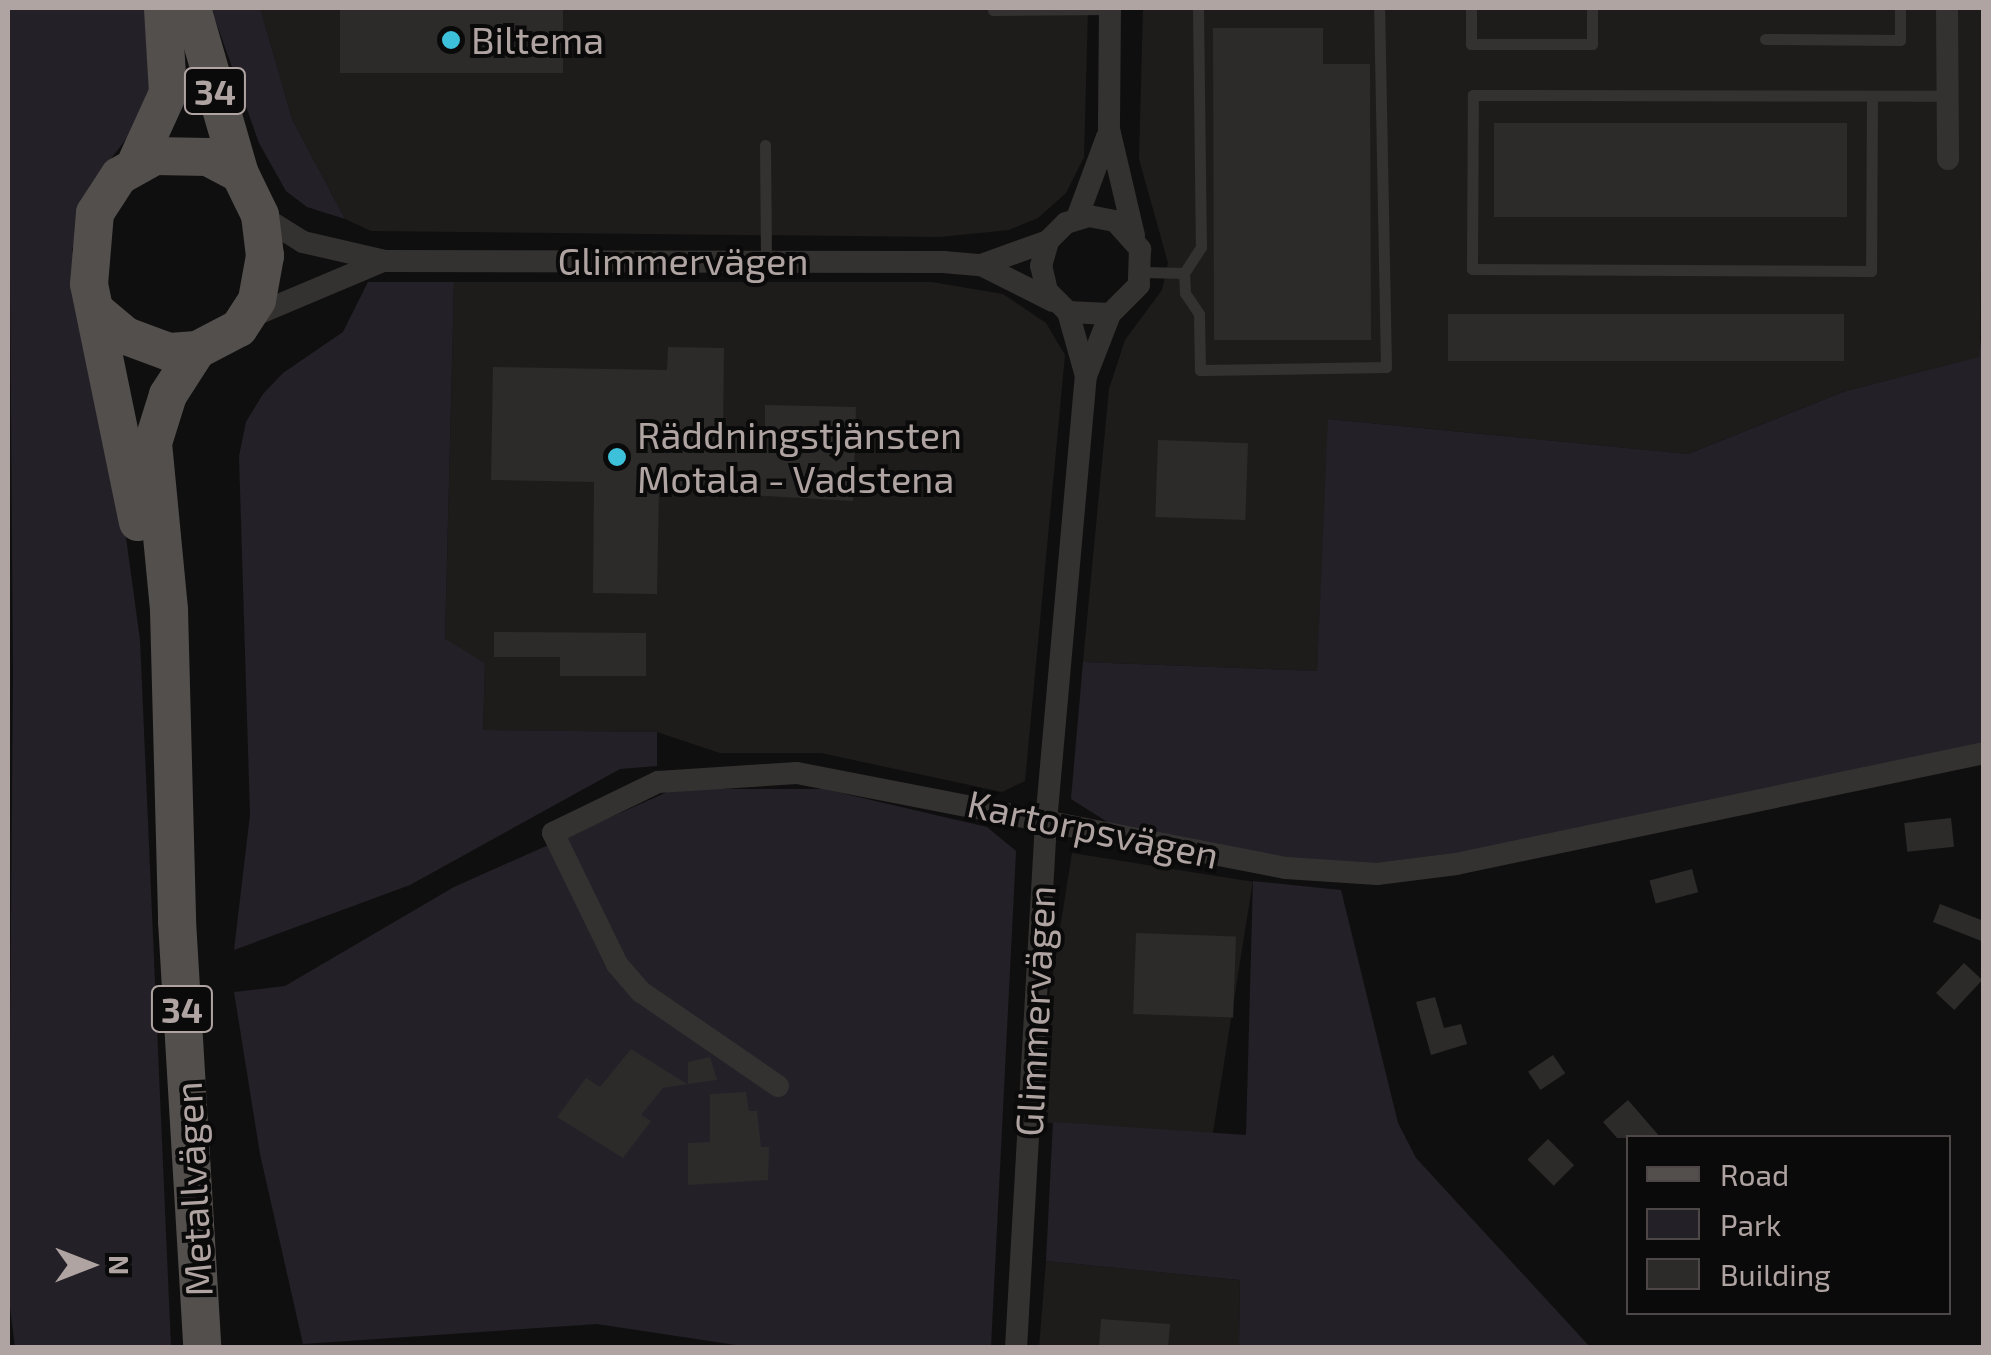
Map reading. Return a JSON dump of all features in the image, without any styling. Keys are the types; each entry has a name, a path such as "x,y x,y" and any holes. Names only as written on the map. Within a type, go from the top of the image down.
{"main road":[{"name":"34","path":"96,311 87,261 96,213 137,162 168,93 164,8"},
{"name":"34","path":"192,8 240,174 260,215 262,279 249,317 197,350"},
{"name":"34","path":"137,162 188,154 240,174"},
{"path":"96,311 141,343 197,350"},
{"name":"Metallvägen","path":"96,311 166,671"},
{"name":"Metallvägen","path":"197,350 168,395 153,444 166,557 166,671 202,1348"}],"street":[{"path":"1110,8 1109,128 1142,272"},
{"path":"1947,8 1948,159"},
{"path":"1109,128 1077,218 1102,216 1134,238"},
{"name":"Glimmervägen","path":"260,215 303,242 385,260 981,265 1048,240 1077,218"},
{"name":"Glimmervägen","path":"1048,240 1041,266 1086,376"},
{"name":"Glimmervägen","path":"249,317 385,260"},
{"name":"Glimmervägen","path":"981,265 1061,307 1110,314"},
{"name":"Glimmervägen","path":"1016,1348 1046,822 1086,376 1110,314 1132,298 1142,272"},
{"name":"Kartorpsvägen","path":"778,1086 641,992 610,951 553,833 645,786 754,771 839,777 1286,868 1409,872 1984,753"}],"lane":[{"path":"993,10 1110,8"},
{"path":"1198,8 1201,246 1184,273 1185,293 1199,314 1200,370 1386,368 1380,8"},
{"path":"1470,8 1472,44 1592,44 1592,8"},
{"path":"1765,39 1900,40 1900,8"},
{"path":"1872,96 1871,271 1472,270 1473,95 1947,96"},
{"path":"766,145 766,261"},
{"path":"1142,272 1184,273"}],"shaded area":[{"path":"260,8 1088,8 1084,157 1066,193 1038,218 1009,230 940,237 371,231 345,219 292,119"},
{"path":"1143,8 1983,8 1980,357 1846,391 1688,454 1329,419 1317,671 1083,662 1109,389 1125,340 1162,290 1168,263 1139,159"},
{"path":"454,282 932,282 1003,294 1046,323 1065,355 1025,781 1002,792 821,753 720,753 657,732 483,730 485,663 445,640"},
{"path":"1072,853 1253,882 1211,1148 1030,1120"},
{"path":"1046,1261 1240,1280 1239,1347 1039,1348"}],"green space":[{"path":"8,8 152,8 158,77 145,115 91,184 72,250 115,457 140,640 171,1347 15,1347 8,1291 13,675"},
{"path":"211,8 260,8 292,119 345,219 307,207 286,191 259,143"},
{"path":"368,282 454,282 445,639 485,663 483,730 657,732 657,766 620,769 410,885 234,950 250,815 239,456 246,422 263,394 283,373 343,332"},
{"path":"1983,322 1983,750 1352,880 1144,845 1071,799 1083,662 1317,671 1328,419 1688,454 1846,391 1979,357"},
{"path":"674,789 824,789 987,827 1016,851 991,1347 749,1347 597,1324 303,1344 260,1154 234,992 285,986 454,887"},
{"path":"1253,881 1341,890 1398,1123 1416,1158 1590,1347 1239,1347 1240,1280 1046,1261 1053,1122 1246,1135"}],"building":[{"name":"Biltema","path":"340,8 563,8 563,73 340,73"},
{"path":"1213,28 1323,28 1323,64 1370,64 1371,340 1214,340"},
{"path":"1494,123 1847,123 1847,217 1494,217"},
{"path":"1448,314 1844,314 1844,361 1448,361"},
{"name":"Räddningstjänsten Motala - Vadstena","path":"668,347 724,348 723,433 765,434 765,405 856,407 853,501 659,490 657,594 593,593 594,482 491,480 493,367 667,370"},
{"path":"1158,440 1248,443 1245,520 1155,517"},
{"path":"494,632 646,633 646,676 560,676 560,657 494,657"},
{"path":"1951,818 1954,847 1907,852 1904,823"},
{"path":"1692,869 1698,892 1656,904 1649,880"},
{"path":"1940,904 1984,921 1984,942 1933,922"},
{"path":"1136,933 1236,936 1233,1017 1133,1014"},
{"path":"1964,963 1982,980 1954,1010 1936,993"},
{"path":"1435,997 1444,1028 1461,1024 1467,1044 1431,1055 1416,1002"},
{"path":"631,1049 687,1084 663,1088 641,1115 651,1121 623,1158 557,1117 586,1078 600,1087"},
{"path":"1553,1055 1565,1073 1540,1090 1528,1072"},
{"path":"710,1057 717,1080 688,1084 688,1062"},
{"path":"746,1092 749,1111 757,1111 761,1147 769,1147 768,1180 688,1185 688,1143 710,1142 710,1094"},
{"path":"1628,1100 1658,1135 1617,1138 1603,1122"},
{"path":"1548,1139 1574,1165 1554,1186 1527,1160"},
{"path":"1101,1319 1170,1324 1168,1348 1099,1348"}],"place":[{"name":"Biltema","path":"451,40"},
{"name":"Räddningstjänsten Motala - Vadstena","path":"617,457"}]}
